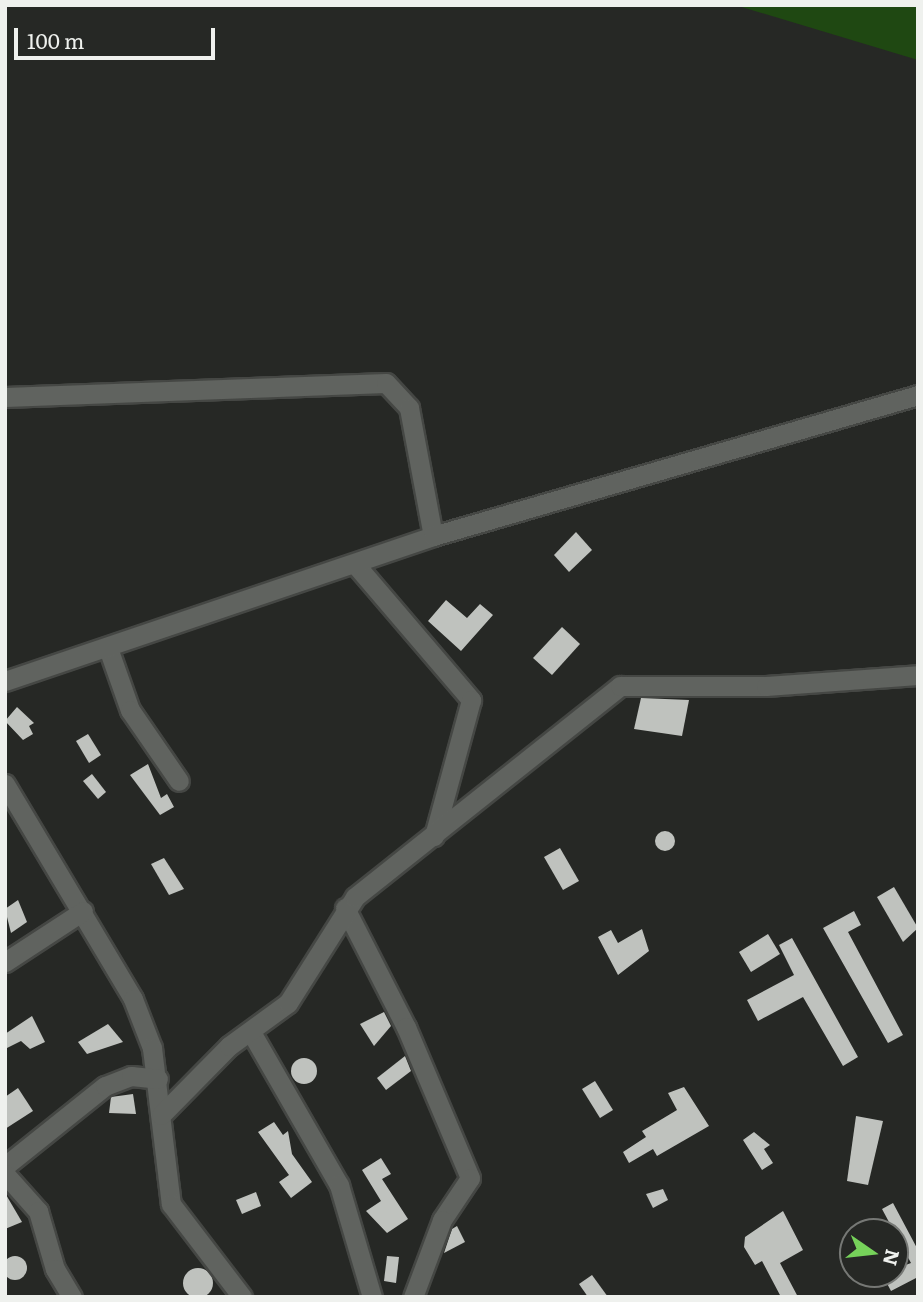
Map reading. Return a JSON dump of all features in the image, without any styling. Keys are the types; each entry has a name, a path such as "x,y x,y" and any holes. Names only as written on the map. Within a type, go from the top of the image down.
{"street":[{"path":"5,397 386,383 409,408 433,536"},
{"path":"5,681 433,536 918,395"},
{"path":"355,564 471,700 434,836"},
{"path":"108,648 130,710 179,781"},
{"path":"161,1115 297,993 345,908 620,686 766,686 918,676"},
{"path":"5,784 133,999 158,1080 172,1203 242,1297"},
{"path":"345,908 405,1027 470,1178 442,1220 413,1297"},
{"path":"5,962 83,911"},
{"path":"251,1032 340,1185 372,1297"},
{"path":"5,1166 105,1086 131,1076 158,1080"},
{"path":"5,1174 38,1211 55,1269 72,1297"}],"green space":[{"path":"735,5 918,5 918,60"}],"building":[{"path":"576,532 592,550 569,572 554,555"},
{"path":"446,600 467,618 480,604 493,615 461,651 428,621"},
{"path":"562,627 580,644 552,675 533,658"},
{"path":"641,698 689,700 682,736 634,729"},
{"path":"17,707 34,723 29,726 33,734 23,740 5,721"},
{"path":"88,734 101,755 89,763 76,741"},
{"path":"148,764 161,798 167,794 174,807 160,815 130,775"},
{"path":"92,774 106,792 98,799 83,781"},
{"path":"665,831 672,834 675,841 672,848 665,851 658,848 655,841 658,834"},
{"path":"560,848 579,881 563,890 544,857"},
{"path":"164,858 184,889 169,895 151,864"},
{"path":"894,887 918,928 903,942 877,897"},
{"path":"18,900 27,922 11,933 5,909"},
{"path":"854,911 861,925 848,932 903,1035 888,1043 823,928"},
{"path":"642,929 649,951 618,975 598,937 611,930 618,943"},
{"path":"768,934 780,954 751,972 739,952"},
{"path":"792,938 858,1057 843,1066 803,997 758,1021 747,1000 794,975 779,945"},
{"path":"384,1012 391,1026 374,1046 360,1024"},
{"path":"32,1016 45,1042 30,1049 21,1041 5,1049 5,1034"},
{"path":"108,1024 123,1042 87,1054 78,1042"},
{"path":"405,1056 411,1071 386,1090 377,1078"},
{"path":"304,1058 313,1062 317,1071 313,1080 304,1084 295,1080 291,1071 295,1062"},
{"path":"595,1081 613,1110 600,1118 582,1089"},
{"path":"684,1087 709,1126 657,1156 653,1149 629,1163 623,1152 646,1137 642,1131 677,1110 668,1093"},
{"path":"18,1088 33,1111 5,1129 5,1097"},
{"path":"133,1094 136,1114 109,1113 111,1097"},
{"path":"856,1116 883,1121 868,1185 847,1181"},
{"path":"274,1122 283,1135 288,1131 292,1154 312,1182 291,1198 279,1182 289,1175 258,1132"},
{"path":"754,1132 770,1145 764,1149 773,1163 762,1170 743,1140"},
{"path":"381,1158 391,1174 382,1179 408,1219 387,1233 366,1211 381,1201 362,1170"},
{"path":"663,1189 668,1200 653,1208 646,1194"},
{"path":"256,1192 261,1206 242,1214 236,1200"},
{"path":"5,1193 22,1222 5,1229"},
{"path":"893,1203 901,1218 887,1218 882,1209"},
{"path":"783,1211 803,1250 780,1263 798,1297 781,1297 762,1261 755,1265 744,1247 745,1237"},
{"path":"457,1226 465,1242 444,1253 452,1229"},
{"path":"909,1233 918,1250 918,1277 909,1282"},
{"path":"15,1256 23,1260 27,1268 23,1276 15,1280 7,1276 3,1268 7,1260"},
{"path":"387,1256 399,1257 396,1283 384,1281"},
{"path":"198,1268 208,1273 213,1283 208,1293 198,1298 188,1293 183,1283 188,1273"},
{"path":"592,1275 608,1297 588,1297 579,1284"}]}
